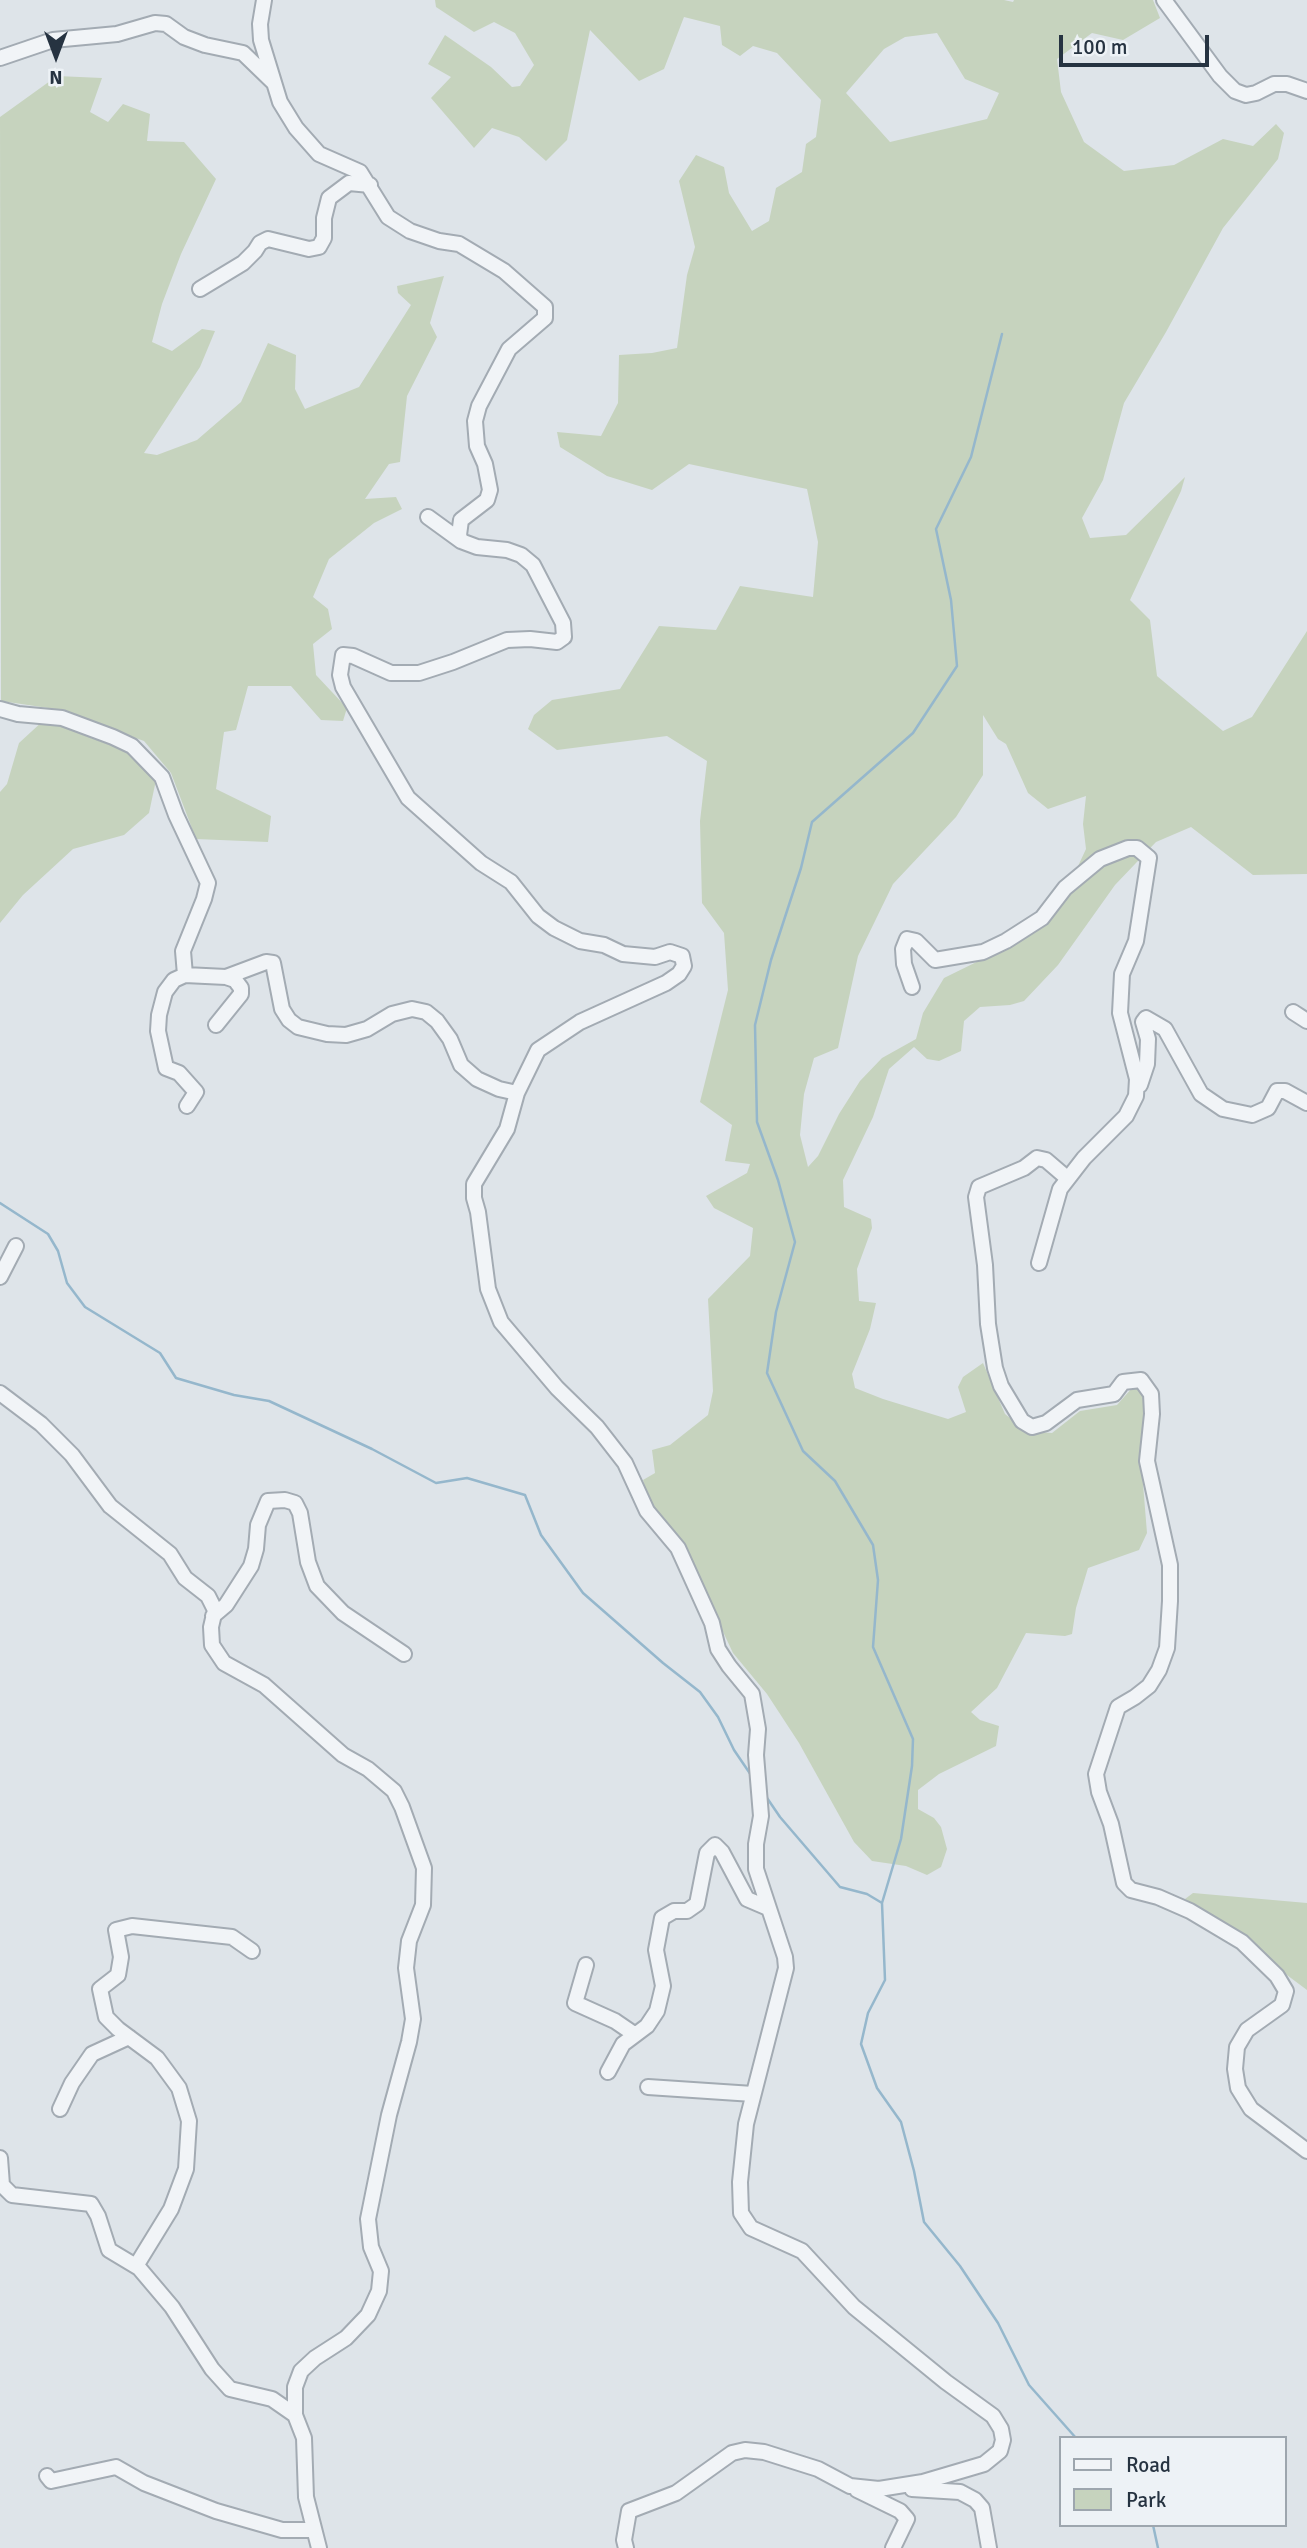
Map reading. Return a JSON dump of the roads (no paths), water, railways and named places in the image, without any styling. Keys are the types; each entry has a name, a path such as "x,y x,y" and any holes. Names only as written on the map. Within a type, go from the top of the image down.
{"street":[{"path":"264,0 260,24 261,40 280,102 296,128 318,154 359,172 370,185 388,218 410,231 439,241 459,244 504,271 545,307 545,318 509,349 479,406 475,421 477,446 485,464 490,490 487,500 461,520 461,541"},
{"path":"1164,0 1220,76 1235,91 1247,95 1274,84 1287,84 1307,90"},
{"path":"0,58 53,40 117,34 148,24 166,24 194,41 243,53 274,83"},
{"path":"200,289 243,263 260,243 268,239 309,250 319,247 324,238 324,218 329,198 349,183 370,185"},
{"path":"428,517 461,541 477,547 507,550 521,555 533,565 563,623 564,637 557,642 507,640 419,673 391,673 353,656 343,655 340,666 343,687 408,798 481,863 511,882 538,916 554,928 580,941 604,945 634,956 654,957 670,952 682,956 684,965 679,974 666,983 580,1022 538,1050 517,1093 507,1129 474,1184 481,1248 491,1298 501,1322 557,1388 597,1427 625,1462 647,1511 678,1548 712,1623 718,1649 752,1694 758,1729 756,1755 761,1816 756,1844 756,1869 785,1957 786,1968 746,2124 740,2182 741,2213 751,2228 803,2251 854,2307 946,2382 993,2416 1001,2429 1003,2440 1000,2451 984,2464 923,2482 879,2489 850,2487"},
{"path":"0,709 18,714 47,715 113,737 132,746 162,777 176,816 208,883 183,951 185,975"},
{"path":"912,987 904,964 903,949 907,939 916,941 935,960 983,952 1042,918 1065,888 1100,859 1128,848 1137,848 1149,858 1148,869 1141,895 1136,941 1122,974 1120,1013 1137,1079 1136,1096"},
{"path":"187,1106 196,1092 179,1073 166,1068 158,1031 160,1003 165,992 174,980 185,975 226,976 266,962 274,963 282,1009 298,1027 327,1034 346,1035 367,1029 392,1014 412,1009 426,1012 437,1021 450,1039 461,1065 477,1079 499,1089 517,1093"},
{"path":"216,1025 241,994 241,988 235,980 226,976"},
{"path":"1293,1012 1307,1021"},
{"path":"1039,1263 1060,1189 1067,1178 1126,1116 1136,1096 1147,1064 1148,1039 1143,1022 1146,1017 1165,1029 1201,1094 1223,1109 1252,1115 1268,1108 1277,1091 1285,1090 1307,1103"},
{"path":"1067,1178 1046,1160 1037,1158 1024,1168 979,1187 976,1198 995,1368 1022,1421 1032,1427 1046,1423 1077,1400 1114,1394 1123,1382 1141,1380 1151,1394 1152,1414 1147,1461 1170,1565 1167,1648 1160,1670 1149,1686 1118,1707 1096,1774 1099,1792 1111,1824 1124,1882 1131,1889 1190,1911 1242,1942 1277,1976 1286,1991 1282,2005 1247,2030 1237,2047 1235,2069 1238,2088 1251,2109 1307,2151"},
{"path":"0,1277 16,1246"},
{"path":"0,1394 41,1424 72,1455 110,1506 170,1554 185,1578 208,1596 215,1610 212,1645 224,1663 264,1685 343,1755 368,1769 394,1791 424,1868 423,1905 409,1941 406,1968 413,2019 389,2115 368,2219 371,2247 380,2271 379,2291 368,2315 346,2338 315,2358 301,2371 295,2387 295,2415 303,2438 306,2497 312,2530 319,2548"},
{"path":"213,1616 226,1605 251,1566 258,1525 268,1501 285,1500 295,1503 300,1513 308,1562 317,1586 343,1613 404,1654"},
{"path":"608,2072 623,2044 647,2026 657,2011 663,1986 656,1950 662,1918 674,1910 687,1910 697,1903 707,1853 715,1845 722,1852 747,1899 768,1908"},
{"path":"136,2266 171,2209 186,2169 189,2121 179,2088 157,2059 106,2017 100,1989 118,1975 121,1957 116,1930 132,1926 232,1937 252,1951"},
{"path":"586,1965 575,2003 615,2021 634,2035"},
{"path":"60,2109 72,2083 92,2054 129,2037"},
{"path":"648,2087 753,2094"},
{"path":"0,2158 2,2185 12,2195 91,2204 98,2216 109,2250 136,2266 172,2307 212,2369 230,2389 272,2399 295,2415"},
{"path":"626,2548 624,2540 629,2511 676,2493 732,2453 745,2450 782,2457 818,2469 900,2511 907,2519 893,2548"},
{"path":"47,2476 51,2481 116,2466 144,2483 216,2511 282,2530 312,2530"},
{"path":"890,2487 960,2492 975,2500 982,2508 989,2548"}],"waterway":[{"path":"882,1903 901,1839 912,1766 913,1739 873,1647 878,1580 873,1545 835,1481 803,1451 767,1373 776,1312 795,1242 778,1180 757,1122 755,1025 771,960 801,868 812,822 913,733 957,666 951,600 936,529 971,457 1002,334"},
{"path":"0,1203 48,1234 58,1251 67,1283 85,1307 160,1353 176,1378 234,1395 269,1401 372,1449 436,1483 467,1478 525,1495 541,1535 583,1593 700,1692 718,1717 734,1750 751,1775"},
{"path":"765,1795 780,1817 840,1887 867,1894 882,1903 885,1980 868,2013 861,2044 877,2088 901,2122 924,2222 960,2266 998,2323 1029,2385 1074,2436"},
{"path":"1153,2527 1158,2548"}]}
